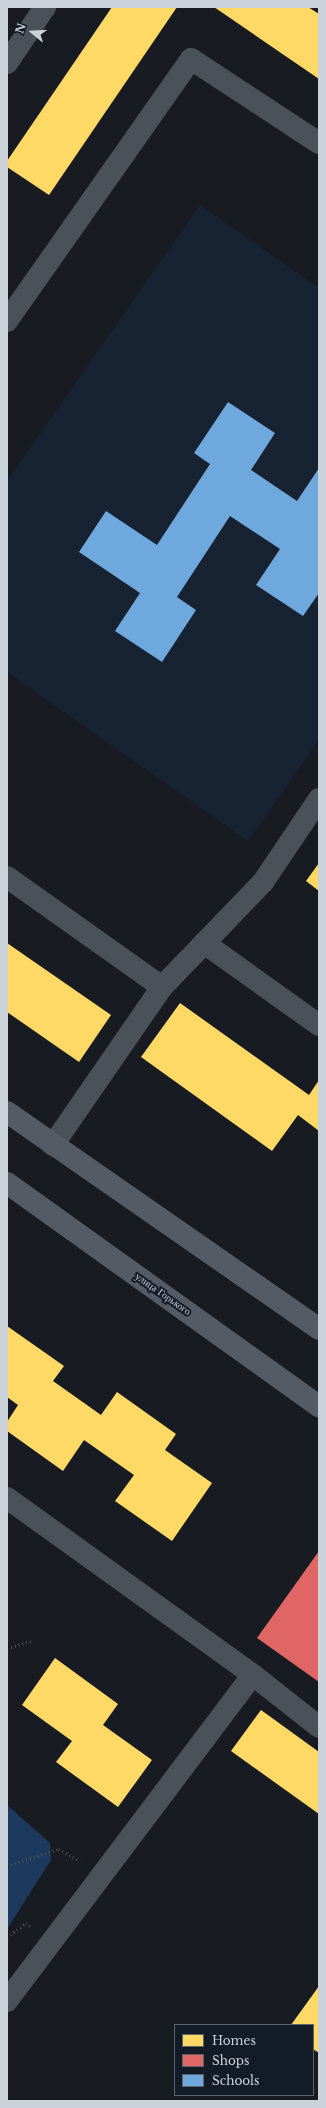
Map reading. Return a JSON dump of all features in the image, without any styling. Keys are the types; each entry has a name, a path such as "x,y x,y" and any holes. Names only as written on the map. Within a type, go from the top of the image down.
{"main road":[{"path":"7,1112 319,1329"},
{"name":"улица Горького","path":"7,1183 319,1406"}],"street":[{"path":"7,63 45,7"},
{"path":"7,321 14,298 191,58 319,143"},
{"path":"53,1145 162,987 263,882 319,798"},
{"path":"7,877 162,987"},
{"path":"204,943 319,1025"},
{"path":"7,1498 252,1675 319,1727"},
{"path":"7,2001 252,1675"}],"path":[{"path":"7,1648 31,1641"},
{"path":"7,1866 59,1849 102,1874"}],"shaded area":[{"path":"200,205 319,288 319,740 248,841 7,672 7,481"},
{"path":"7,1805 50,1843 51,1860 7,1929"}],"building: Homes":[{"path":"112,7 177,7 49,195 7,167 7,161"},
{"path":"214,7 308,7 319,14 319,79"},
{"path":"319,863 319,891 306,881"},
{"path":"7,943 111,1015 79,1062 7,1012"},
{"path":"180,1003 309,1095 319,1080 319,1131 298,1115 272,1151 141,1057"},
{"path":"7,1326 64,1366 53,1381 101,1415 117,1392 176,1434 165,1450 212,1483 172,1541 115,1501 134,1475 84,1440 63,1471 7,1431 7,1422 18,1405 7,1397"},
{"path":"55,1658 118,1704 103,1725 152,1760 118,1807 56,1762 72,1741 22,1705"},
{"path":"261,1710 319,1752 319,1814 231,1751"},
{"path":"319,1986 319,2053 314,2050 314,2024 292,2024"}],"building: Shops":[{"path":"319,1551 319,1682 257,1638"}],"building: Schools":[{"path":"228,402 275,433 251,470 297,501 319,468 319,593 303,616 256,585 280,549 230,516 177,597 196,610 162,662 115,631 140,593 79,552 106,511 157,545 210,464 194,453"}]}
